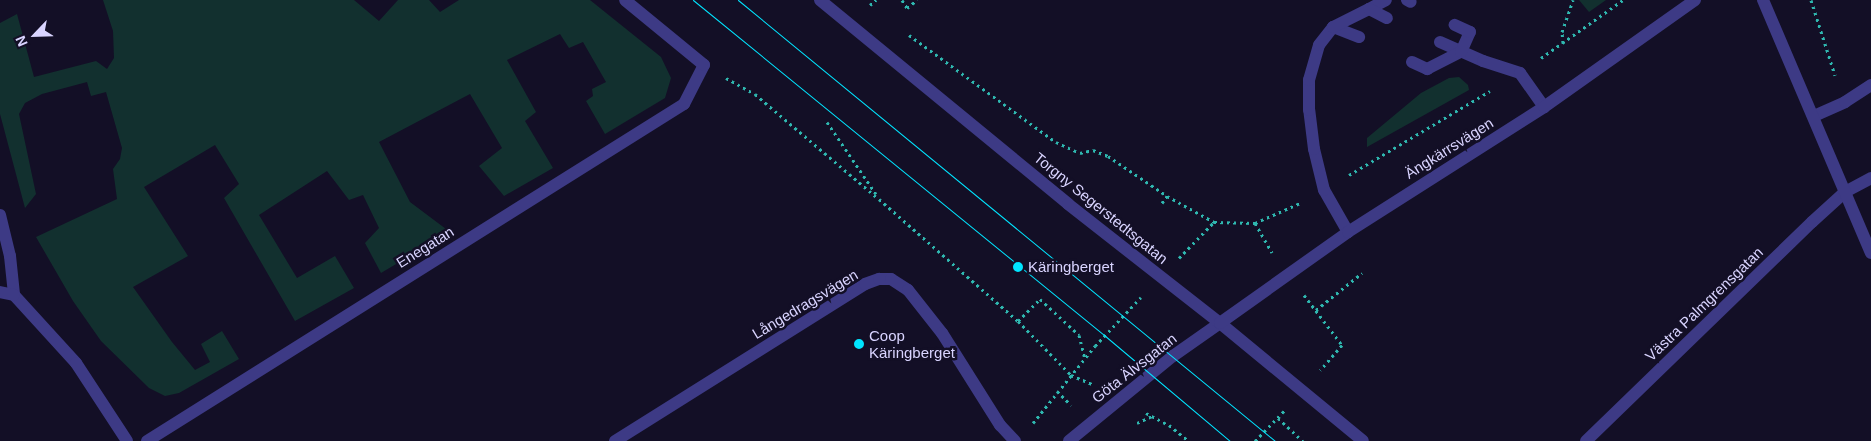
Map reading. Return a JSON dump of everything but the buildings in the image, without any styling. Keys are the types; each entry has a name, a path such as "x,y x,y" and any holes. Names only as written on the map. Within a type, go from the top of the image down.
{"street":[{"path":"625,0 704,65"},
{"name":"Torgny Segerstedtsgatan","path":"820,0 1363,441"},
{"path":"1348,232 1324,190 1314,149 1309,110 1309,80 1319,45 1334,26 1386,0"},
{"name":"Ängkärrsvägen","path":"1220,323 1348,232 1544,107 1695,0"},
{"path":"1763,0 1871,253"},
{"path":"1369,9 1387,18"},
{"path":"1412,62 1427,69 1461,52 1470,32 1456,24"},
{"path":"1334,26 1359,38"},
{"path":"1440,42 1461,52 1520,73 1544,107"},
{"name":"Enegatan","path":"147,441 684,104 704,65"},
{"path":"1814,116 1845,102 1871,85"},
{"name":"Västra Palmgrensgatan","path":"1586,441 1845,192 1871,178"},
{"path":"0,215 10,256 14,295"},
{"name":"Långedragsvägen","path":"615,441 865,284 879,279 891,278 908,290 942,333 1000,425 1015,441"},
{"path":"0,292 14,295 76,363 127,441"},
{"name":"Göta Älvsgatan","path":"1069,441 1173,356 1220,323"}],"path":[{"path":"863,0 876,11"},
{"path":"869,5 876,0"},
{"path":"902,0 907,8 917,0"},
{"path":"1563,43 1562,32 1573,0"},
{"path":"905,32 1056,142 1080,153 1093,150 1108,156 1167,196 1214,222 1255,223 1276,216 1324,190 1520,73 1623,0"},
{"path":"1811,0 1816,21 1845,102"},
{"path":"704,65 755,94 879,198 1018,321 1071,375"},
{"path":"827,122 879,198"},
{"path":"1105,161 1108,156"},
{"path":"1162,203 1167,196"},
{"path":"1030,427 1071,375 1123,315 1214,222"},
{"path":"1255,223 1286,275 1316,310 1342,345 1278,418 1255,441"},
{"path":"1316,310 1362,273"},
{"path":"1018,321 1040,299 1079,334 1085,359"},
{"path":"1153,416 1169,425 1189,441"},
{"path":"1278,418 1303,441"}],"green space":[{"path":"103,0 354,0 379,21 398,0 429,0 440,12 459,0 590,0 661,57 671,78 665,98 605,134 586,101 593,96 592,89 606,82 583,42 569,48 560,34 507,60 536,112 525,121 553,168 504,196 479,166 502,148 470,94 379,142 410,202 450,232 381,273 365,243 379,228 363,195 349,200 327,171 259,215 297,278 335,256 354,288 295,321 224,198 239,184 215,145 144,187 188,256 133,287 172,342 195,370 210,362 201,344 222,331 239,359 179,393 165,396 149,388 101,341 73,301 36,237 117,199 113,169 120,159 122,148 106,92 91,96 87,82 42,94 25,103 19,114 36,194 25,208 0,114 0,23 17,14 34,77 96,61 107,69 114,58 113,31"},
{"path":"1579,0 1606,0 1589,12"},
{"path":"1459,77 1468,85 1469,90 1367,147 1367,138 1421,93 1449,78"}],"tram line":[{"path":"693,0 1104,335 1230,441"},
{"path":"738,0 1275,441"}],"place":[{"name":"Käringberget","path":"1018,267"},
{"name":"Coop Käringberget","path":"859,344"}]}
